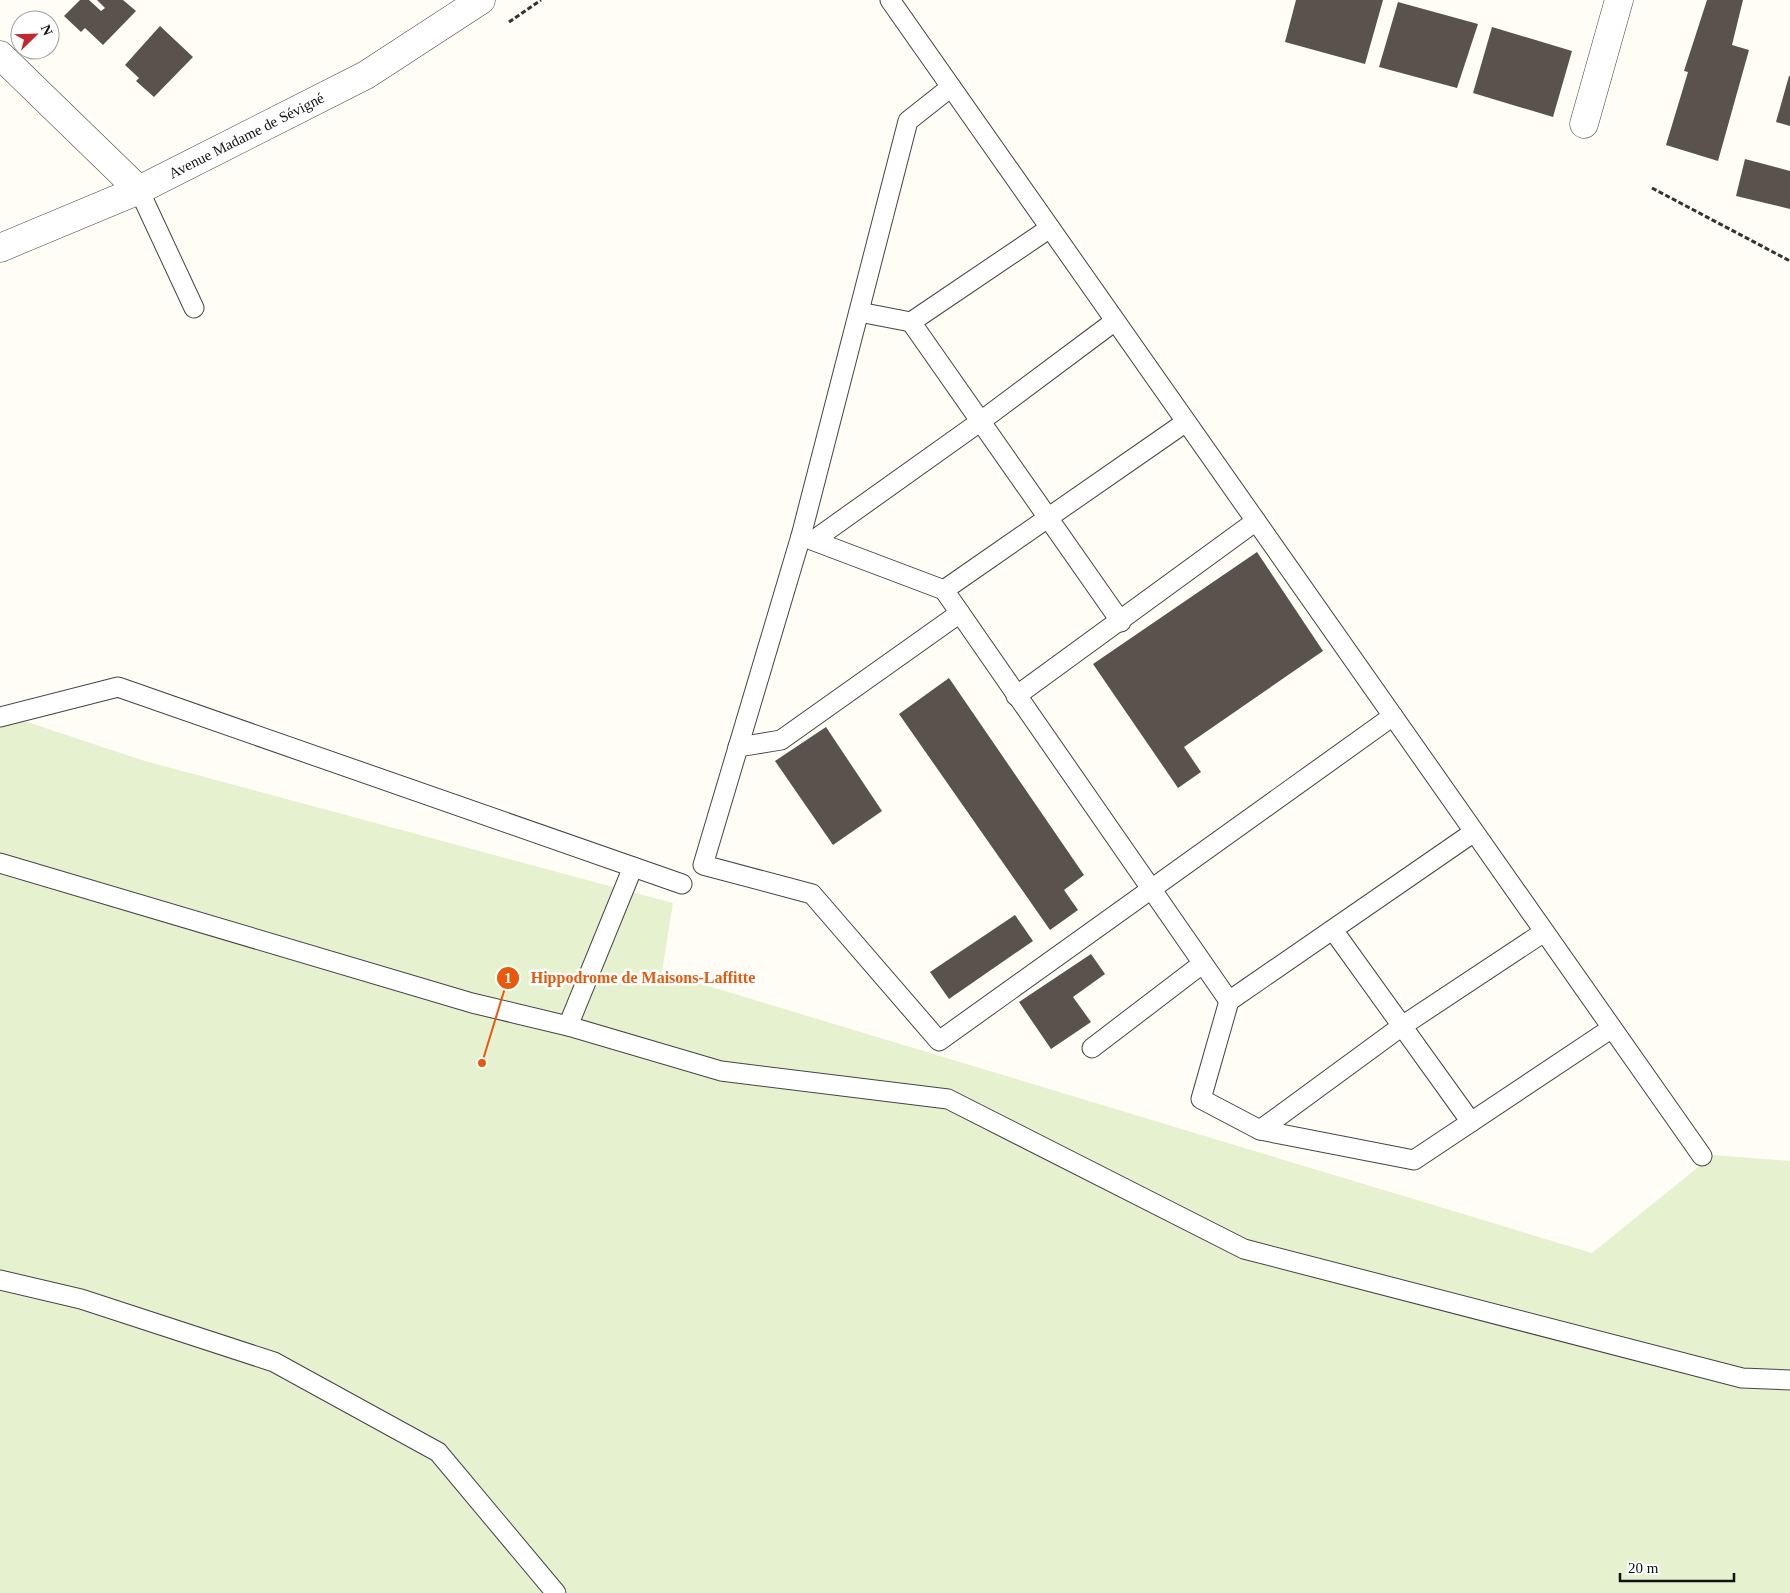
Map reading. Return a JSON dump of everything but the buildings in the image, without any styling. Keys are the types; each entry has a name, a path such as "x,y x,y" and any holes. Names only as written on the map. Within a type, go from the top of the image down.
{"street":[{"name":"Avenue Madame de Sévigné","path":"0,248 139,190 366,76 481,0"},
{"path":"1584,124 1619,0"},
{"path":"0,55 139,190"}],"lane":[{"path":"890,0 1702,1156"},
{"path":"951,87 908,121 858,312 807,538 738,747 703,865 812,894 939,1041 1393,716"},
{"path":"139,190 194,308"},
{"path":"911,322 1050,228"},
{"path":"858,312 911,322 1121,622"},
{"path":"807,538 981,421 1115,321"},
{"path":"944,590 1186,422"},
{"path":"1016,696 1121,622 1256,521"},
{"path":"807,538 944,590 1150,890 1229,1001"},
{"path":"738,747 781,740 960,613"},
{"path":"0,717 118,687 682,884"},
{"path":"1474,832 1229,1001 1200,1099 1260,1130 1414,1160 1612,1028"},
{"path":"0,863 472,1003 568,1026 721,1071 948,1099 1244,1249 1742,1378 1790,1380"},
{"path":"568,1026 633,867"},
{"path":"1334,930 1471,1122"},
{"path":"1260,1130 1402,1026 1544,932"},
{"path":"1092,1048 1202,964"},
{"path":"0,1280 81,1299 274,1362 438,1452 556,1593"}],"path":[{"path":"1652,188 1790,261"}],"green space":[{"path":"0,713 145,761 673,903 662,972 1592,1253 1713,1155 1790,1161 1790,1593 0,1593"}],"place":[{"name":"Hippodrome de Maisons-Laffitte","path":"482,1063"}]}
